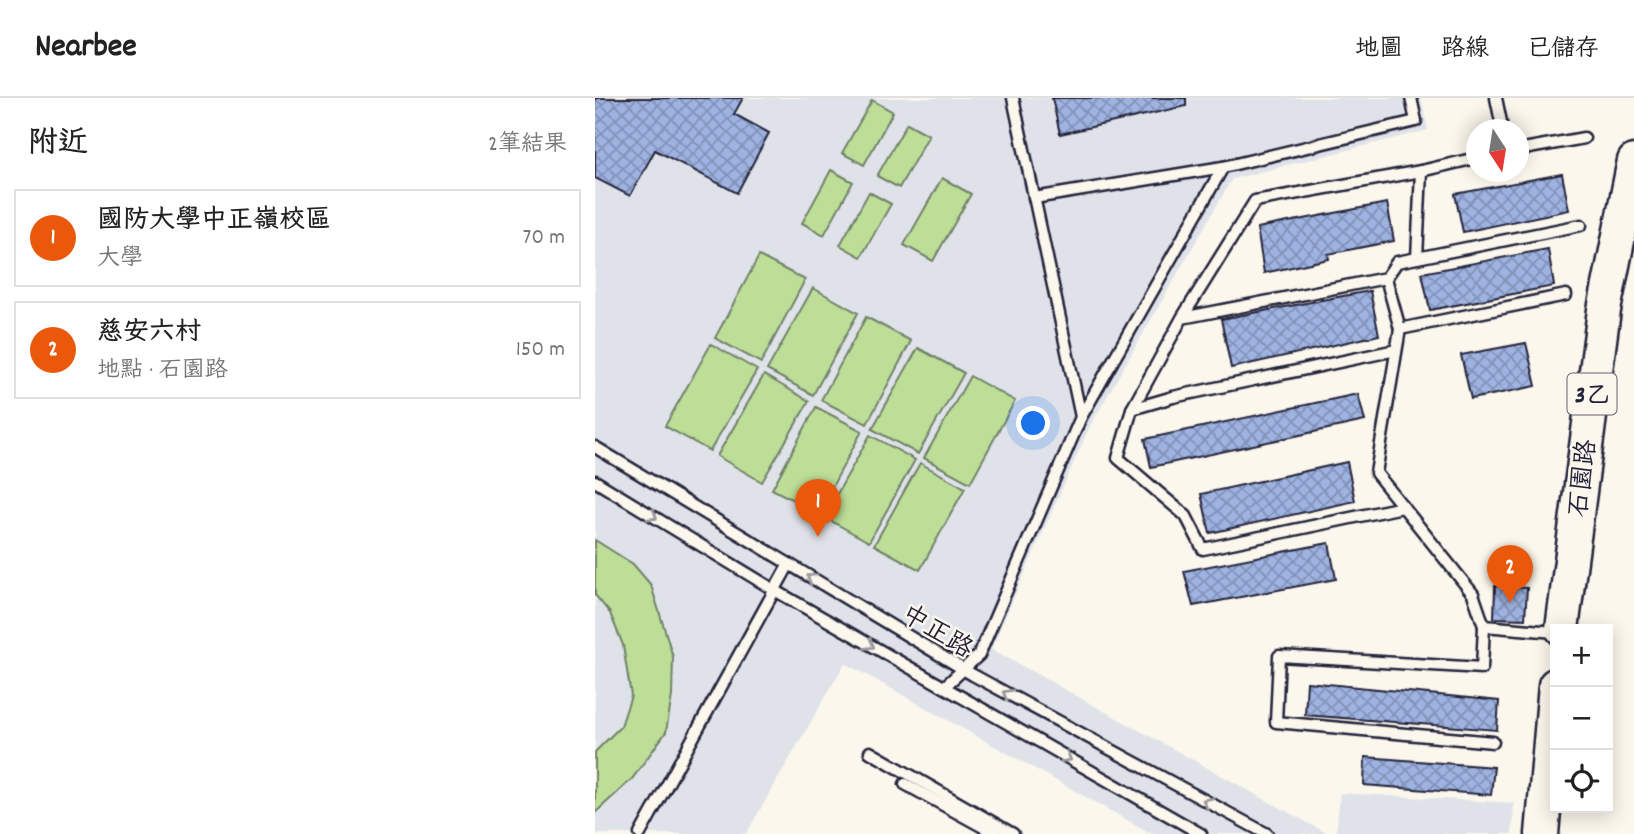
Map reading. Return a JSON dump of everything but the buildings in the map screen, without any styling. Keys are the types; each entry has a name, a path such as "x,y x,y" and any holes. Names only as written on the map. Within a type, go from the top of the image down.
{"main road":[{"name":"石園路","path":"1563,624 1604,310 1634,161"},
{"path":"1542,834 1555,687"}],"lane":[{"path":"1013,98 1081,417"},
{"path":"1034,198 1223,167 1416,121 1411,98"},
{"path":"1496,98 1500,119"},
{"path":"1529,148 1584,138"},
{"path":"1403,507 1203,549 1186,516 1118,458 1132,409 1182,318 1255,201 1466,160"},
{"path":"944,687 979,655 1081,417 1223,167"},
{"path":"1417,258 1421,171"},
{"path":"1182,318 1386,278 1397,262 1581,225"},
{"path":"1386,278 1400,329 1376,473 1473,594 1484,626 1482,668 1279,656 1276,722 1493,742"},
{"path":"1400,329 1566,295"},
{"path":"1132,409 1173,397 1396,350"},
{"name":"中正路","path":"595,447 973,675 1267,834"},
{"name":"中正路","path":"595,481 776,591 1201,834"},
{"path":"640,834 789,564"},
{"path":"1484,626 1550,632"},
{"path":"870,752 1013,834"},
{"path":"905,784 996,834"}],"shaded area":[{"path":"595,98 1421,98 1428,130 1232,179 1090,426 991,649 1328,834 1152,834 845,663 746,834 595,834"},
{"path":"1340,793 1514,803 1512,834 1336,834"}],"green space":[{"path":"872,100 893,112 864,165 842,153"},
{"path":"907,123 929,135 899,188 877,176"},
{"path":"831,170 853,182 824,235 802,223"},
{"path":"942,178 971,194 933,261 904,245"},
{"path":"869,192 891,204 861,257 840,245"},
{"path":"759,256 805,280 761,363 715,338"},
{"path":"813,288 858,313 813,395 767,370"},
{"path":"866,317 911,341 867,424 821,400"},
{"path":"711,344 757,370 710,451 665,426"},
{"path":"918,348 964,373 918,454 872,429"},
{"path":"764,375 809,401 762,482 717,456"},
{"path":"970,376 1015,401 970,483 924,458"},
{"path":"816,407 862,431 818,513 772,489"},
{"path":"870,435 915,460 869,542 824,517"},
{"path":"920,463 965,488 920,570 874,545"},
{"path":"595,540 633,564 651,585 673,657 672,696 666,732 632,779 595,813 595,752 621,726 631,696 623,645 610,613 595,595"}],"place":[{"name":"國防大學中正嶺校區","path":"818,537"},
{"name":"慈安六村","path":"1510,603"}]}
